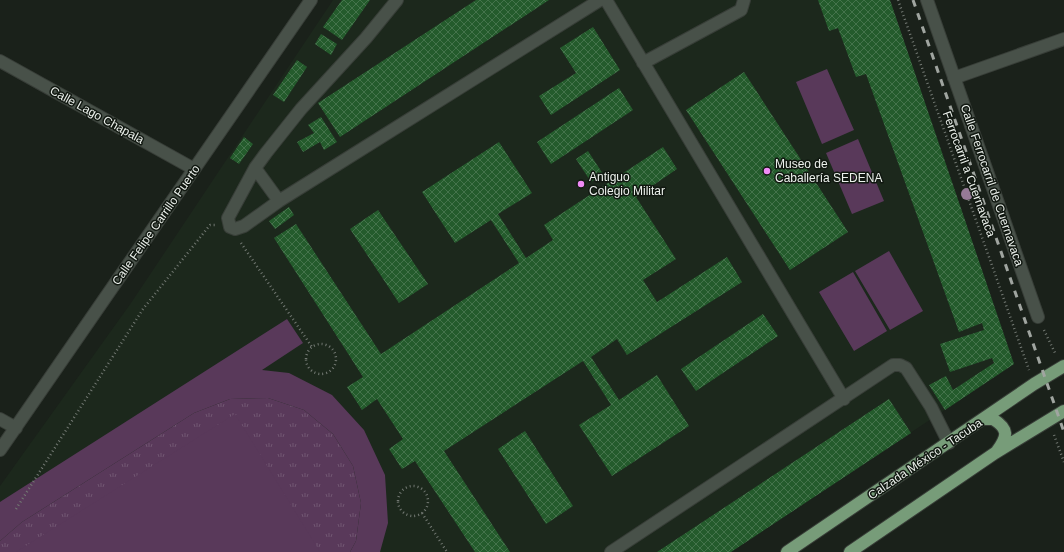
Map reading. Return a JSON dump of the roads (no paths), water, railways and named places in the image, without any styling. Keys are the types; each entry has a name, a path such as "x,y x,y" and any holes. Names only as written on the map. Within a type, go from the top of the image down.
{"main road":[{"name":"Calzada México - Tacuba","path":"787,552 1034,384 1063,367"},
{"path":"850,552 995,453 1064,411"},
{"path":"984,419 993,418 1005,429 1006,435 1004,442 995,453"}],"street":[{"name":"Calle Felipe Carrillo Puerto","path":"0,450 311,0"},
{"path":"397,0 338,69 301,109 255,168 228,218 230,227 235,229 244,226 279,201 600,0"},
{"path":"606,0 844,399"},
{"path":"643,63 741,10 744,0"},
{"name":"Calle Ferrocarril de Cuernavaca","path":"926,0 1038,317"},
{"path":"954,78 1064,39"},
{"name":"Calle Lago Chapala","path":"0,61 194,170"},
{"path":"255,168 279,201"},
{"path":"611,552 844,399 893,365 900,365 906,368 931,407 949,443"},
{"path":"0,419 16,428"}],"railway":[{"path":"913,0 1064,432"}],"place":[{"name":"Museo de Caballería SEDENA","path":"767,171"},
{"name":"Antiguo Colegio Militar","path":"581,184"}]}
